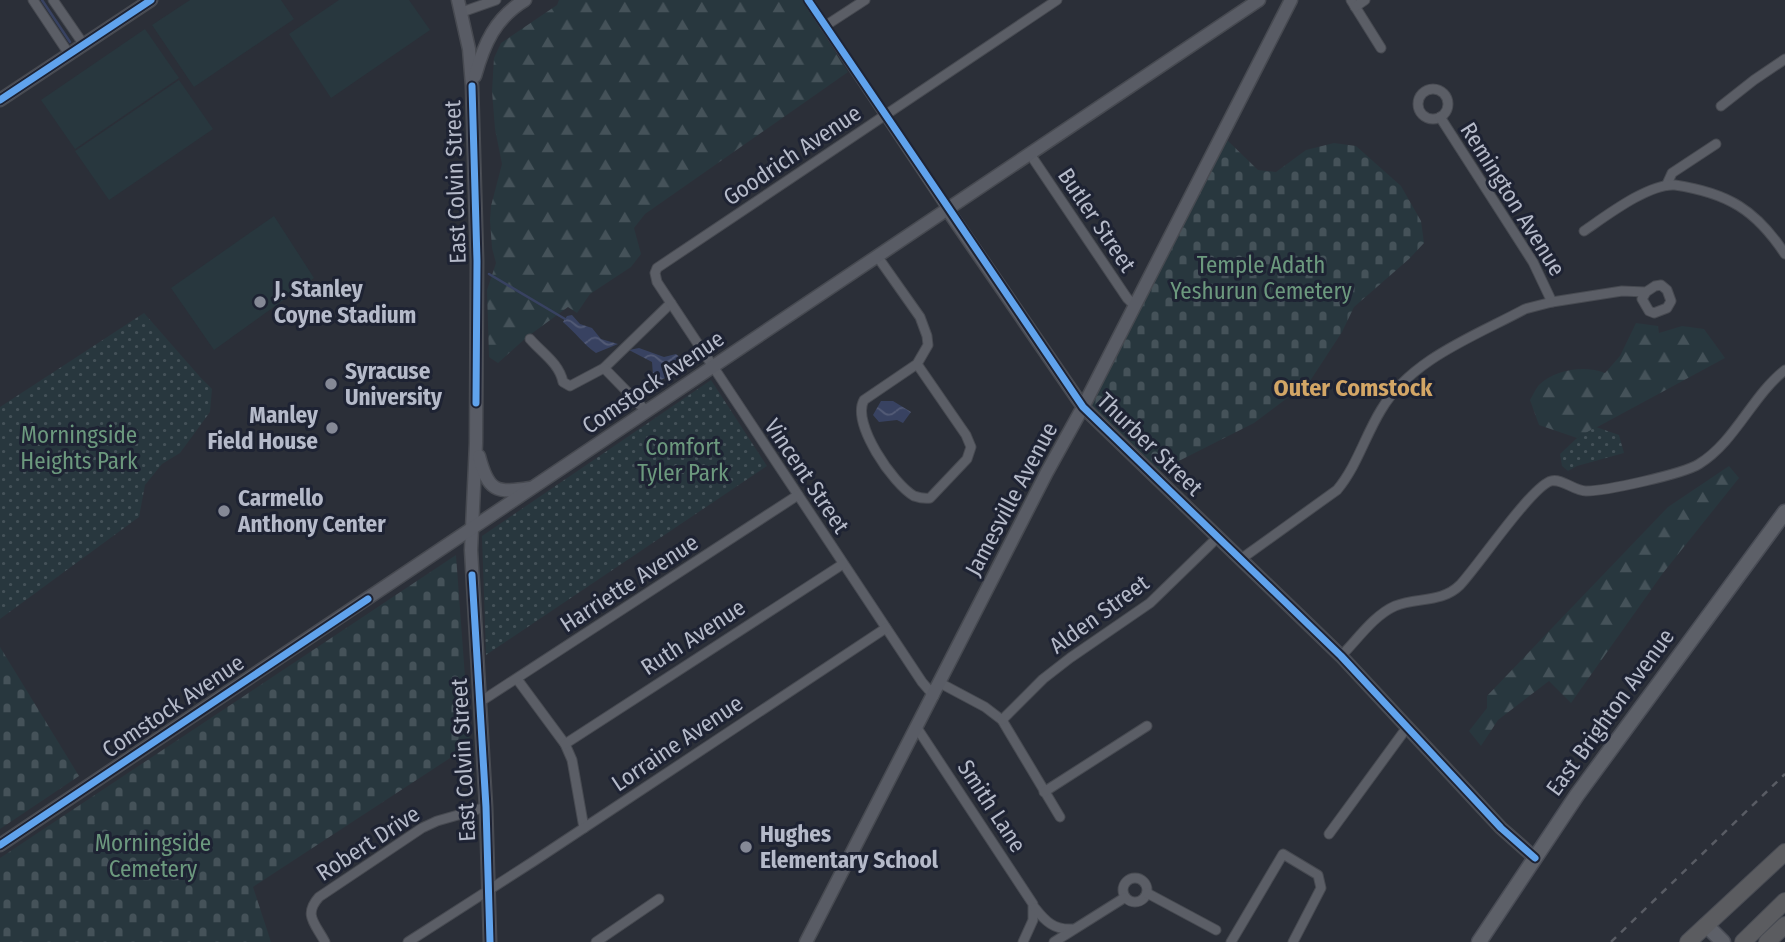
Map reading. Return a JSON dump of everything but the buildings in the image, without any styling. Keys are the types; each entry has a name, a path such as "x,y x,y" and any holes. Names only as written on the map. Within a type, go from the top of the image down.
{"highway":[{"path":"1688,942 1785,852"},
{"path":"1746,939 1785,901"},
{"path":"1767,942 1785,925"}],"main road":[{"name":"East Brighton Avenue","path":"1479,942 1640,706 1785,512"},
{"path":"1706,925 1713,942"},
{"path":"1706,925 1723,942"}],"street":[{"path":"33,0 69,54"},
{"path":"53,0 83,45"},
{"path":"0,100 151,0"},
{"path":"460,6 496,0"},
{"path":"472,86 491,31 525,0"},
{"name":"Thurber Street","path":"808,0 1083,407 1341,656 1501,828 1535,858"},
{"path":"825,26 865,0"},
{"name":"Goodrich Avenue","path":"655,273 657,268 1057,0"},
{"name":"Comstock Avenue","path":"0,845 1259,0"},
{"name":"Jamesville Avenue","path":"806,942 1291,0"},
{"path":"1365,0 1353,3 1381,48"},
{"name":"East Colvin Street","path":"460,6 469,49 472,86 477,261 476,443 472,528 474,624 486,807 490,942"},
{"path":"1721,107 1785,59"},
{"name":"Remington Avenue","path":"1440,117 1534,262 1552,302"},
{"path":"1667,184 1672,173 1716,144"},
{"name":"Butler Street","path":"1030,154 1089,244 1134,305"},
{"path":"1584,231 1640,196 1667,184 1692,187 1724,197 1769,229 1785,254"},
{"path":"877,256 920,317 928,345 917,364 864,400 860,415 867,434 889,468 912,495 923,499 930,498 967,459 971,447 966,435 917,364"},
{"name":"Vincent Street","path":"655,273 671,303 713,367 922,682 934,696"},
{"name":"Remington Avenue","path":"1241,559 1337,490 1347,478 1381,410 1406,379 1437,356 1525,309 1622,291 1646,292"},
{"path":"530,339 554,363 566,386 569,386 604,368 671,303"},
{"path":"604,368 646,411"},
{"path":"1341,656 1395,606 1433,599 1458,587 1531,497 1549,481 1556,481 1583,492 1643,481 1691,468 1711,455 1765,389 1785,370"},
{"path":"476,443 490,485 499,491 534,487"},
{"name":"Harriette Avenue","path":"480,702 798,495"},
{"name":"Alden Street","path":"1002,720 1070,658 1150,603 1217,537"},
{"name":"Ruth Avenue","path":"565,744 843,564"},
{"name":"Lorraine Avenue","path":"408,942 886,628"},
{"path":"517,679 565,744 572,760 584,828"},
{"path":"940,683 985,707 1002,720 1060,817"},
{"path":"1044,792 1147,726"},
{"path":"1329,834 1408,726"},
{"name":"Smith Lane","path":"917,728 1034,906 1051,925 1060,929 1074,929"},
{"name":"Robert Drive","path":"325,942 310,913 311,906 319,897 422,828 486,807"},
{"path":"1231,942 1283,854 1318,875 1321,888 1293,942"},
{"path":"1124,898 1126,882 1133,879 1139,878 1145,882 1147,893"},
{"path":"1124,898 1138,901 1147,893"},
{"path":"1147,893 1216,930"},
{"path":"1054,942 1124,898"},
{"path":"596,942 659,899"},
{"path":"1023,942 1033,920 1034,906"}],"green space":[{"path":"190,0 281,0 294,19 194,87 152,25"},
{"path":"339,0 409,0 430,30 331,98 289,34"},
{"path":"559,0 802,0 848,72 645,214 634,228 641,254 631,267 590,294 577,313 568,307 527,337 498,363 489,357 487,290 496,263 492,248 491,206 502,164 495,129 492,91 494,58 501,43 557,5"},
{"path":"145,29 179,78 75,149 41,100"},
{"path":"179,80 213,129 109,200 75,151"},
{"name":"Temple Adath Yeshurun Cemetery","path":"1225,138 1258,170 1276,172 1306,150 1334,143 1356,146 1401,186 1421,221 1424,243 1354,307 1342,332 1310,381 1254,423 1155,473 1091,407 1140,302"},
{"path":"274,216 314,278 214,350 171,288"},
{"name":"Morningside Heights Park","path":"144,313 212,389 210,412 180,453 162,464 145,485 139,517 0,619 0,407"},
{"path":"1636,323 1658,326 1659,333 1682,326 1704,329 1725,358 1577,438 1539,425 1530,400 1539,385 1553,375 1571,370 1589,369 1605,373 1620,356"},
{"name":"Comfort Tyler Park","path":"711,380 767,466 486,655 482,536"},
{"path":"1596,427 1619,435 1624,453 1568,471 1562,466 1560,454 1577,438"},
{"path":"1729,466 1739,478 1663,573 1571,703 1549,681 1498,720 1481,746 1469,731 1487,708 1487,696 1668,507"},
{"name":"Morningside Cemetery","path":"456,555 470,745 253,887 271,942 0,942 0,858"},
{"name":"Morningside Cemetery","path":"0,647 79,776 0,829"}],"water":[{"path":"572,315 580,324 592,328 601,339 618,344 596,353 563,322 567,316"},
{"path":"639,348 664,357 676,354 684,361 677,370 661,380 653,375 652,362 629,350"},
{"path":"881,401 893,401 911,412 903,423 897,420 879,422 873,415"}],"waterway":[{"path":"42,0 70,42"},
{"path":"489,274 565,319"}],"railway":[{"path":"1611,942 1785,774"}],"cycle path":[{"path":"0,100 151,0"},
{"path":"808,0 1083,407 1341,656 1501,828 1535,858"},
{"path":"472,86 477,261 476,403"},
{"path":"472,575 486,807 490,942"},
{"path":"0,845 368,599"}],"place":[{"name":"J. Stanley Coyne Stadium","path":"260,302"},
{"name":"Syracuse University","path":"331,384"},
{"name":"Manley Field House","path":"332,428"},
{"name":"Carmello Anthony Center","path":"224,511"},
{"name":"Hughes Elementary School","path":"746,847"}],"district":[{"name":"Outer Comstock","path":"1353,388"}]}
